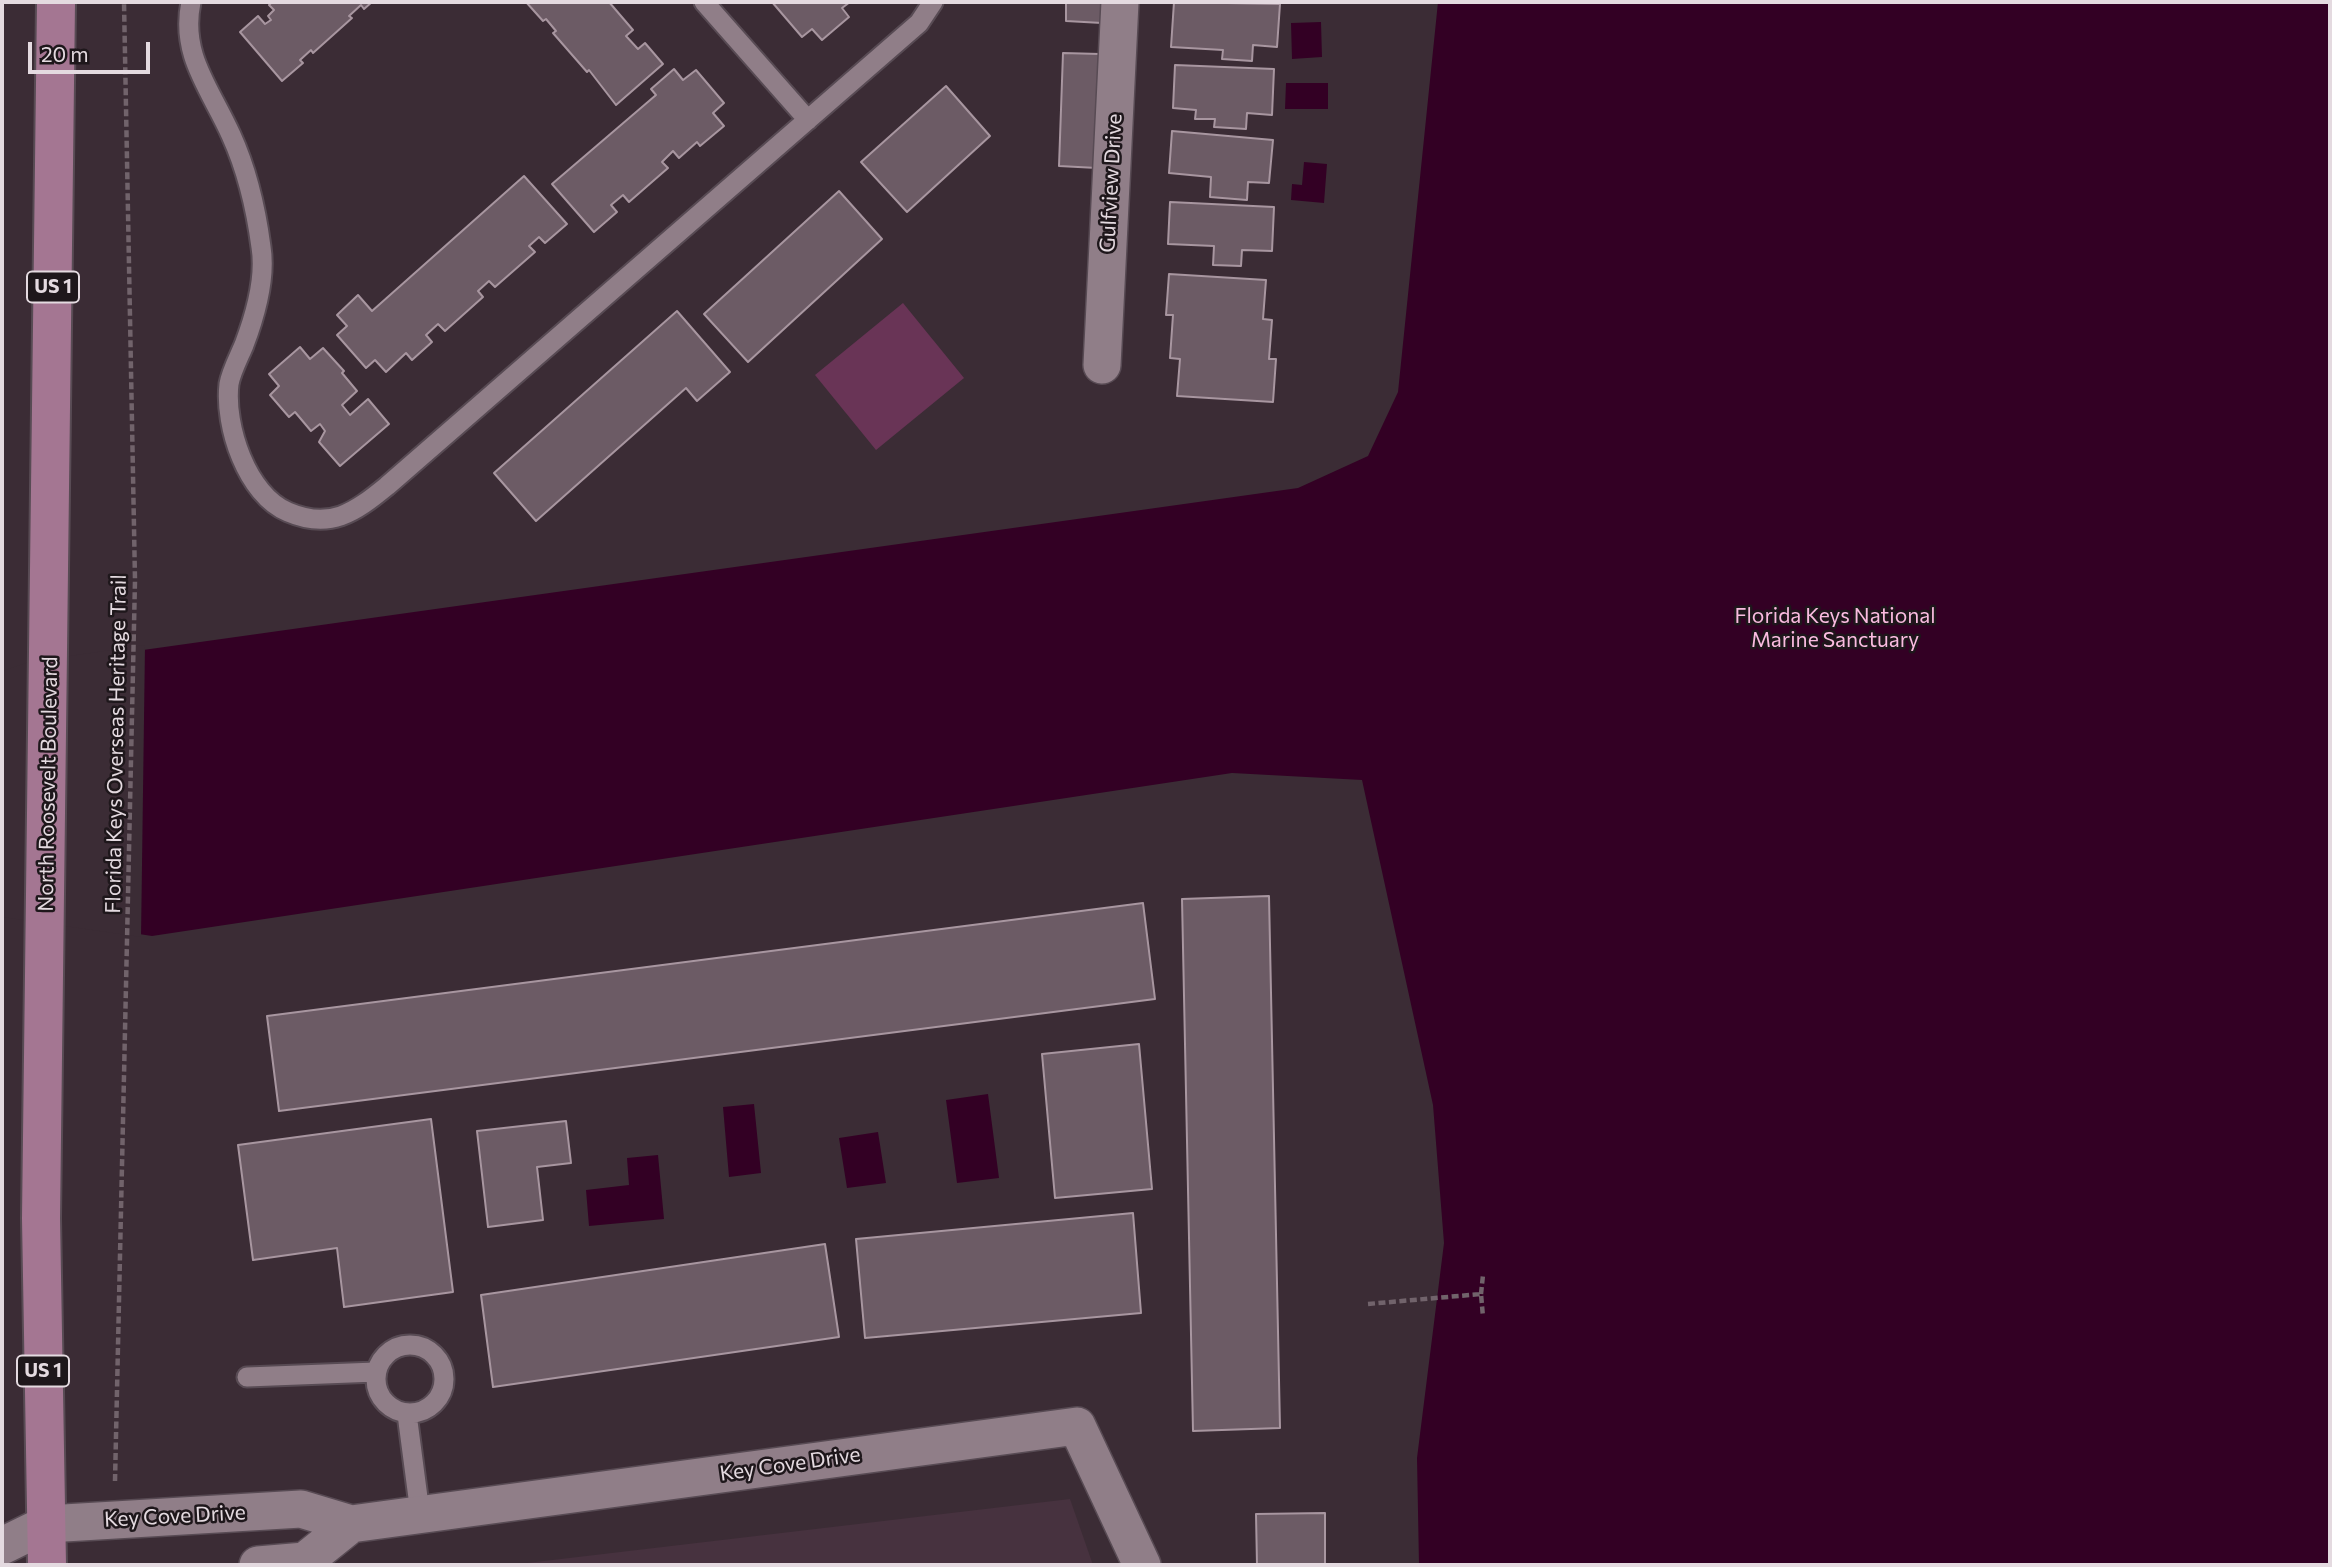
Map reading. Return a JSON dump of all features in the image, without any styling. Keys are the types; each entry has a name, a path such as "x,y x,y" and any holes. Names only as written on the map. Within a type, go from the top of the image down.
{"main road":[{"name":"North Roosevelt Boulevard","path":"47,1565 41,1218 56,2"}],"street":[{"name":"Gulfview Drive","path":"1102,365 1120,2"},
{"name":"Key Cove Drive","path":"2,1546 47,1524 300,1509 351,1524 1077,1426 1142,1565"},
{"name":"Key Cove Drive","path":"258,1565 305,1561 351,1524"}],"lane":[{"path":"191,2 187,23 192,58 232,137 252,194 262,250 256,315 229,384 233,437 251,477 277,508 306,520 331,520 358,510 919,23 933,2"},
{"path":"705,2 808,120"},
{"path":"421,1345 439,1359 444,1380 437,1401 418,1413 407,1414 386,1404 376,1383 376,1372 380,1361 398,1346 421,1345"},
{"path":"247,1377 376,1372"},
{"path":"407,1414 421,1513"}],"path":[{"name":"Florida Keys Overseas Heritage Trail","path":"116,1487 135,579 124,2"},
{"path":"1483,1275 1480,1294 1483,1317"},
{"path":"1368,1304 1480,1294"}],"shaded area":[{"name":"Florida Keys National Marine Sanctuary","path":"1438,2 2330,2 2330,1565 1419,1565 1417,1458 1444,1243 1433,1105 1362,780 1232,773 152,936 2,913 29,666 1298,488 1368,456 1398,392"},
{"path":"1321,22 1322,57 1292,59 1291,23"},
{"path":"1286,83 1328,83 1328,109 1285,109"},
{"path":"1304,162 1327,164 1324,203 1291,200 1292,184 1302,185"},
{"path":"903,303 964,378 876,450 815,375"},
{"path":"988,1094 999,1178 957,1183 946,1100"},
{"path":"754,1104 761,1173 729,1177 723,1107"},
{"path":"878,1132 886,1183 847,1188 839,1138"},
{"path":"658,1155 664,1219 589,1226 586,1190 629,1185 627,1158"},
{"path":"1070,1499 1093,1565 510,1565"}],"pier":[{"path":"145,645 141,937 2,917 2,671 29,662"}],"building":[{"path":"272,2 372,2 364,9 361,5 349,16 352,18 313,53 311,50 300,60 303,63 282,81 240,32 258,16 265,24 271,20 268,16 274,10 269,5"},
{"path":"526,2 609,2 633,30 626,36 638,49 645,43 663,64 616,105 589,70 587,72 553,33 556,31 546,19 543,21"},
{"path":"772,2 850,2 842,8 849,17 822,40 812,29 802,37"},
{"path":"1066,2 1102,2 1102,23 1066,21"},
{"path":"1174,2 1280,4 1277,47 1253,45 1252,61 1222,59 1223,50 1171,47"},
{"path":"1063,53 1100,54 1097,168 1059,166"},
{"path":"1175,65 1274,69 1272,115 1247,113 1246,129 1214,127 1215,119 1195,119 1196,110 1173,108"},
{"path":"674,69 683,80 696,70 724,103 713,113 724,126 700,146 697,142 679,158 673,151 662,162 668,168 629,202 623,195 611,205 617,212 594,232 552,184 656,95 651,89"},
{"path":"946,86 990,136 907,212 861,162"},
{"path":"1172,131 1273,140 1269,183 1248,182 1247,200 1210,197 1211,177 1169,173"},
{"path":"524,176 567,224 545,243 539,237 529,246 535,252 495,287 489,281 478,291 483,297 445,331 438,324 426,335 432,342 412,360 406,353 386,372 375,360 366,368 337,335 347,326 337,315 358,295 372,311"},
{"path":"839,191 882,239 748,362 704,314"},
{"path":"1170,202 1274,207 1272,251 1242,250 1241,266 1213,265 1214,246 1168,244"},
{"path":"1169,274 1266,280 1263,319 1272,320 1269,359 1276,359 1273,402 1177,396 1180,359 1170,358 1173,315 1166,315"},
{"path":"677,311 730,372 697,401 686,388 536,521 494,473"},
{"path":"300,347 310,359 323,348 344,371 342,373 357,391 342,405 350,415 368,399 389,424 340,466 319,442 325,431 320,424 311,431 295,412 289,417 270,395 279,386 269,374"},
{"path":"1269,896 1280,1428 1193,1431 1182,899"},
{"path":"1143,903 1155,999 279,1111 267,1016"},
{"path":"1139,1044 1152,1189 1055,1198 1042,1054"},
{"path":"431,1119 453,1292 344,1307 337,1248 253,1260 238,1145"},
{"path":"566,1121 571,1163 537,1167 543,1220 488,1227 477,1131"},
{"path":"1133,1213 1141,1313 865,1338 856,1239"},
{"path":"825,1244 839,1337 493,1387 481,1295"},
{"path":"1325,1513 1325,1565 1257,1565 1256,1514"}]}
